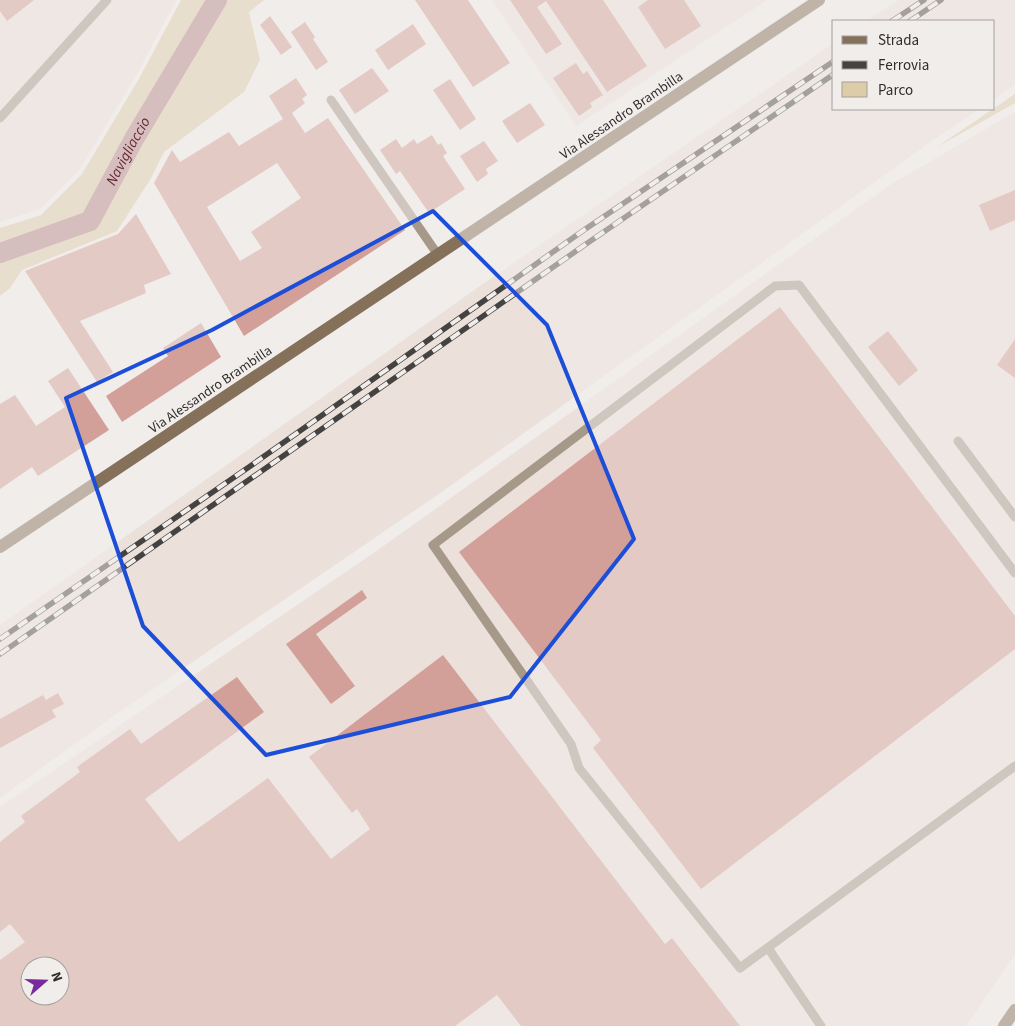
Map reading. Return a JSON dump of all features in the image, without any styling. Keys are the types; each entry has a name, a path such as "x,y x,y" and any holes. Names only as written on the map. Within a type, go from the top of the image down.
{"main road":[{"name":"Via Alessandro Brambilla","path":"0,548 820,0"},
{"path":"1004,1026 1015,1010"}],"lane":[{"path":"0,118 107,0"},
{"path":"331,100 438,254"},
{"path":"1015,573 799,285 774,286 433,545 571,744 579,768 740,968 1015,766"},
{"path":"958,441 1015,517"},
{"path":"768,948 822,1026"}],"highlighted area":[{"path":"433,211 547,325 634,539 510,697 266,755 143,626 66,398 212,330"}],"shaded area":[{"path":"0,0 176,0 138,72 79,170 40,209 0,222"},
{"path":"492,0 767,0 576,126"},
{"path":"899,0 1015,0 1015,85 995,98 995,20 868,20"},
{"path":"832,44 832,110 978,110 936,138 436,496 112,717 0,798 0,625 480,286"},
{"path":"1015,112 1015,954 966,1026 0,1026 0,807 375,552 890,185"}],"green space":[{"path":"181,0 264,0 249,12 260,60 244,92 164,152 150,180 117,231 22,270 10,288 0,296 0,228 41,215 82,174 140,77"},
{"path":"1015,94 1015,103 937,147 991,110 995,110 995,108"}],"building":[{"path":"0,0 34,0 7,21 0,11"},
{"path":"415,0 468,0 510,63 473,87"},
{"path":"510,0 603,0 647,66 607,92 546,1 537,7 562,44 546,54"},
{"path":"648,0 684,0 701,26 665,49 638,7"},
{"path":"270,16 292,47 281,55 260,25"},
{"path":"305,22 315,37 313,39 328,62 316,70 291,32"},
{"path":"413,24 426,44 388,70 375,50"},
{"path":"576,63 583,74 587,71 603,95 590,103 592,107 579,116 553,78"},
{"path":"372,68 389,91 355,114 339,90"},
{"path":"296,78 307,95 302,99 305,103 292,113 305,133 328,118 405,230 244,336 154,183 172,150 180,162 229,132 239,146 283,119 269,96","holes":["277,163 301,198 251,232 262,248 240,261 207,207"]},
{"path":"450,79 476,119 460,130 433,90"},
{"path":"530,103 545,125 517,143 502,121"},
{"path":"432,135 438,145 441,143 447,153 443,156 465,189 429,213 400,171 396,174 380,150 396,139 402,148 414,139 417,144"},
{"path":"484,141 498,161 486,169 488,174 477,182 460,156"},
{"path":"1015,190 1015,220 990,231 979,205"},
{"path":"136,214 171,274 144,285 146,293 80,321 113,372 97,382 25,271 118,234"},
{"path":"780,307 1015,616 1015,649 701,889 593,748 601,740 459,552"},
{"path":"201,323 221,357 122,422 106,396 168,356 163,348"},
{"path":"888,331 918,370 899,386 868,347"},
{"path":"1015,339 1015,378 997,365"},
{"path":"68,368 109,430 38,476 32,467 0,489 0,404 15,395 36,426 65,407 48,381"},
{"path":"362,590 367,598 316,634 355,686 331,704 286,644"},
{"path":"443,655 665,944 672,938 740,1026 521,1026 497,995 455,1026 0,1026 0,960 25,942 10,924 0,932 0,842 25,822 21,816 80,772 77,767 130,729 141,744 237,677 264,712 145,799 179,842 268,778 331,859 370,829 357,809 352,813 309,757"},
{"path":"58,693 64,704 52,710 56,717 0,748 0,719 43,695 46,700"}],"waterway":[{"name":"Navigliaccio","path":"0,253 90,221 134,139 217,0"}],"railway":[{"path":"894,20 924,0"},
{"path":"911,20 941,0"},
{"path":"0,639 249,467 584,230 832,62"},
{"path":"0,654 589,242 832,75"}]}
